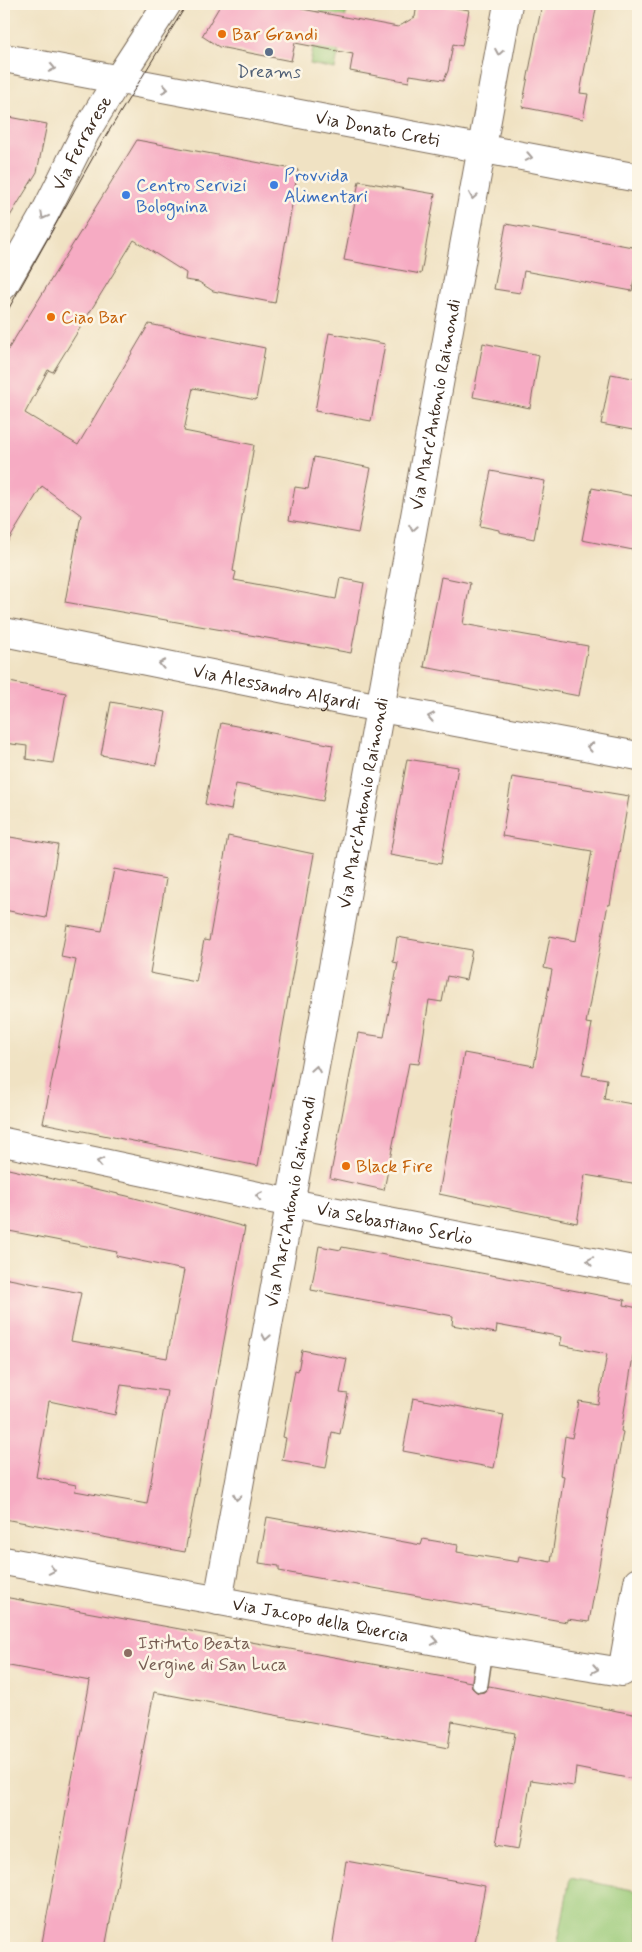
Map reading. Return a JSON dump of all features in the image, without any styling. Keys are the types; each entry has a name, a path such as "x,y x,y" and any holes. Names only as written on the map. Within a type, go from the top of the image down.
{"street":[{"name":"Via Ferrarese","path":"4,285 44,215 85,133 167,4"},
{"name":"Via Marc'Antonio Raimondi","path":"218,1601 508,4"},
{"name":"Via Donato Creti","path":"4,58 117,81 638,178"},
{"name":"Via Alessandro Algardi","path":"4,632 381,708 638,756"},
{"name":"Via Sebastiano Serlio","path":"4,1142 291,1203 638,1271"},
{"name":"Via Jacopo della Quercia","path":"4,1560 218,1601 630,1675"},
{"path":"630,1675 638,1582"}],"lane":[{"path":"480,1684 485,1650"}],"green space":[{"path":"321,4 348,4 335,69 310,64"},
{"path":"348,4 393,4 383,10"},
{"path":"570,1878 638,1891 638,1948 557,1948"}],"building":[{"path":"221,4 303,4 302,9 398,27 415,17 417,4 434,4 469,10 462,46 453,44 448,71 444,80 410,75 409,82 350,71 353,54 295,43 291,61 219,47 202,36"},
{"path":"542,4 597,4 580,93 588,94 583,119 522,107"},
{"path":"4,116 47,124 37,172 4,226"},
{"path":"137,140 298,170 275,303 213,291 199,282 185,280 186,273 134,240 53,372 48,370 25,413 78,445 149,324 265,348 256,400 193,388 184,431 254,445 233,571 236,572 234,580 336,599 340,578 364,583 351,653 65,602 81,515 42,486 4,548 4,356"},
{"path":"359,181 435,194 421,274 344,260"},
{"path":"506,224 638,248 638,260 632,291 524,271 520,293 494,289"},
{"path":"329,333 385,344 371,421 315,411"},
{"path":"483,343 539,355 530,408 473,397"},
{"path":"611,374 638,379 638,431 601,424"},
{"path":"314,457 371,468 358,533 289,520 295,487 308,489"},
{"path":"491,471 545,481 534,539 480,526"},
{"path":"592,488 638,497 638,551 582,540"},
{"path":"441,577 470,583 463,624 588,646 579,696 424,667"},
{"path":"4,681 66,693 53,763 26,759 27,746 4,743"},
{"path":"111,702 166,712 156,765 101,755"},
{"path":"221,723 333,745 323,801 236,784 231,810 205,804"},
{"path":"407,759 458,767 441,864 390,855"},
{"path":"512,777 629,796 610,905 608,904 586,1023 592,1024 582,1075 607,1079 604,1099 638,1105 638,1184 585,1175 577,1223 439,1194 464,1053 534,1066 552,970 544,968 550,936 576,941 592,851 502,836"},
{"path":"4,836 58,845 46,918 4,910"},
{"path":"228,836 314,854 258,1166 43,1123 76,960 61,957 67,925 102,931 114,869 166,879 150,973 196,982 204,940 209,941"},
{"path":"397,937 472,950 466,980 447,976 442,1002 429,1000 419,1064 409,1063 384,1190 330,1178 358,1033 384,1037 398,963 393,962"},
{"path":"4,1168 127,1196 245,1227 185,1552 4,1519 4,1278 81,1293 71,1341 167,1358 184,1270 116,1256 117,1252 4,1230","holes":["121,1385 167,1391 147,1504 75,1491 76,1485 36,1477 49,1401 115,1415"]},
{"path":"319,1246 341,1250 342,1247 625,1300 624,1305 638,1308 638,1351 634,1350 621,1431 623,1432 589,1622 567,1619 567,1622 390,1591 279,1571 279,1566 259,1563 267,1517 421,1545 423,1539 458,1545 457,1552 518,1562 519,1556 551,1562 564,1476 560,1475 565,1436 572,1438 579,1401 598,1404 607,1354 560,1345 562,1337 497,1325 496,1333 452,1325 453,1316 311,1290"},
{"path":"302,1350 347,1359 340,1393 348,1394 340,1434 332,1432 326,1468 282,1460 286,1438 283,1437 295,1370 298,1371"},
{"path":"413,1398 504,1415 494,1468 403,1451"},
{"path":"4,1597 471,1682 472,1688 478,1693 484,1692 489,1686 638,1715 638,1780 576,1768 574,1786 531,1780 519,1849 496,1845 515,1733 452,1721 448,1748 154,1692 105,1948 41,1948 90,1681 4,1665"},
{"path":"346,1861 485,1886 474,1948 332,1948"}],"tram line":[{"path":"4,317 96,152 187,4"}],"place":[{"name":"Bar Grandi","path":"222,34"},
{"name":"Dreams","path":"269,52"},
{"name":"Provvida Alimentari","path":"274,185"},
{"name":"Centro Servizi Bolognina","path":"126,195"},
{"name":"Ciao Bar","path":"51,317"},
{"name":"Black Fire","path":"346,1166"},
{"name":"Istituto Beata Vergine di San Luca","path":"128,1653"}]}
